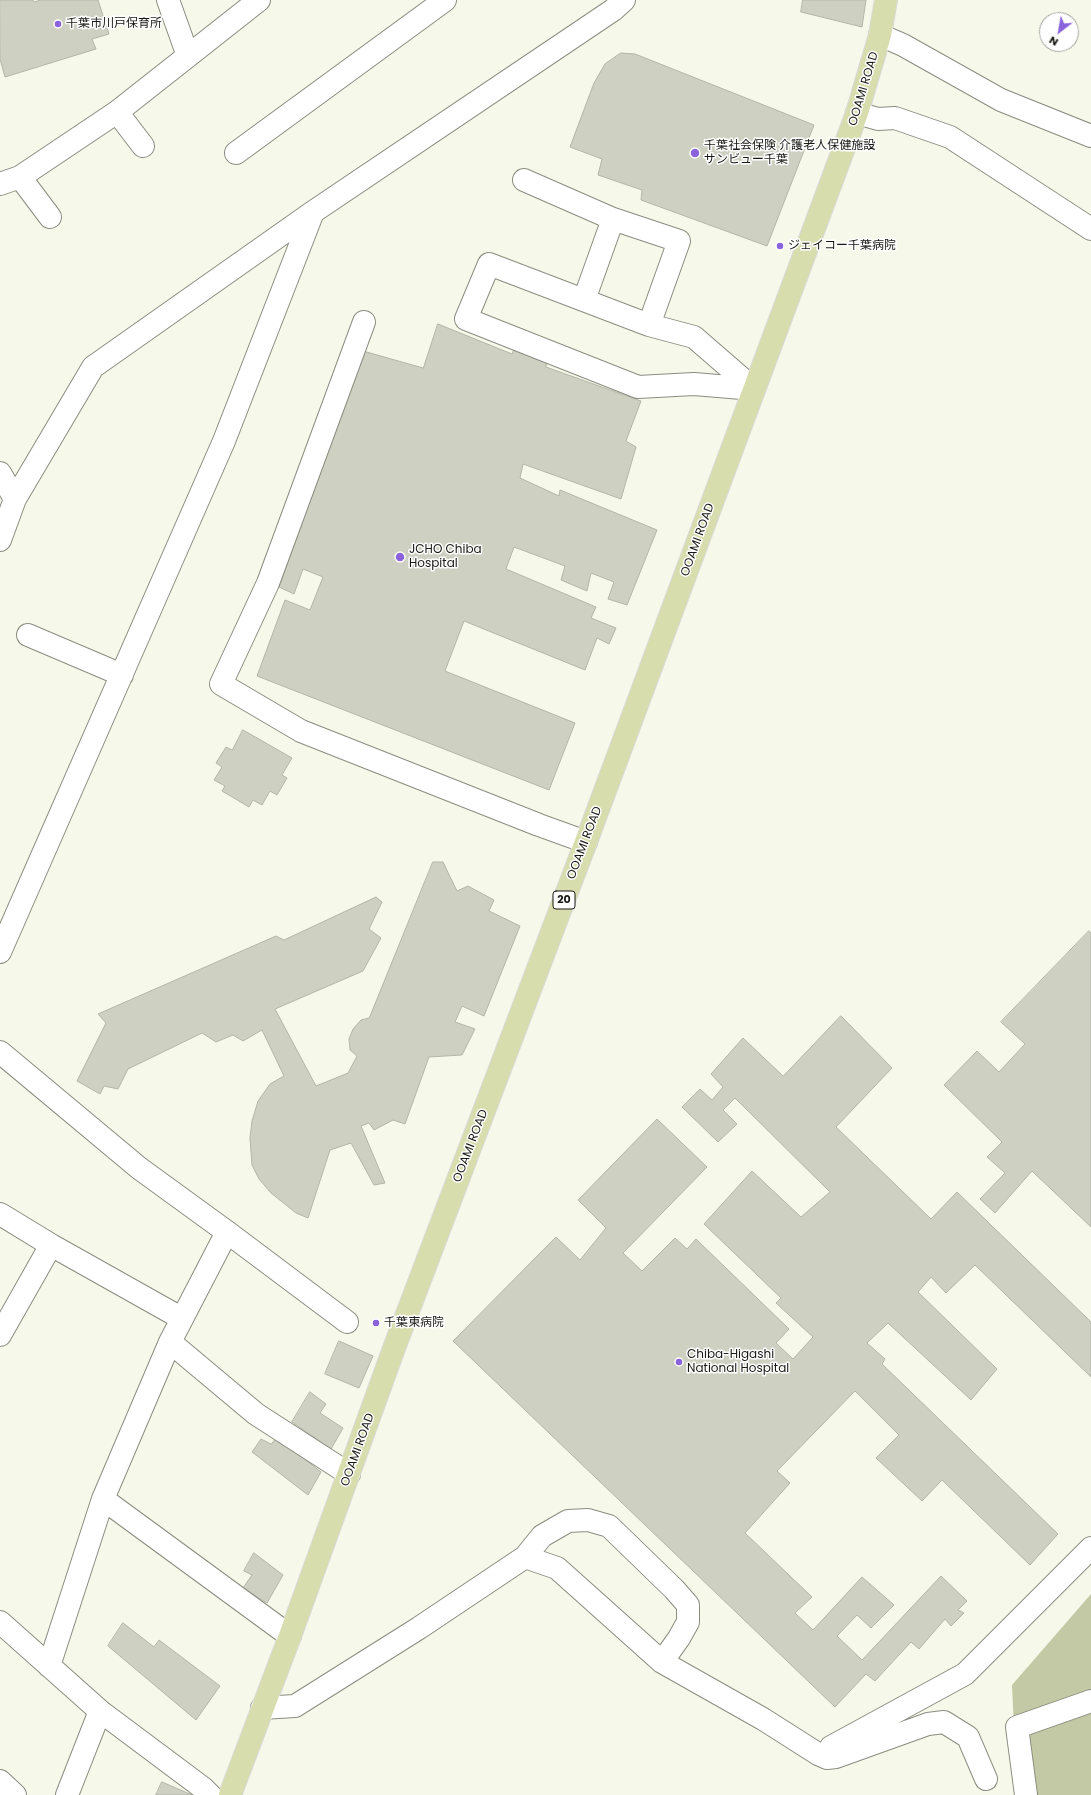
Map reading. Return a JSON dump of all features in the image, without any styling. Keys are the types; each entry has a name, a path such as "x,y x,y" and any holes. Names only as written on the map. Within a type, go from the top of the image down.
{"main road":[{"name":"OOAMI ROAD","path":"230,1795 290,1636 396,1344 586,842 857,113 880,35 886,0"}],"street":[{"path":"168,0 188,56"},
{"path":"50,217 10,181 117,112 259,0"},
{"path":"236,154 445,0"},
{"path":"0,540 15,499 93,367 313,212 613,10 624,0"},
{"path":"880,35 903,45 1001,100 1091,136"},
{"path":"117,112 143,146"},
{"path":"857,113 878,119 895,118 950,137 1091,230"},
{"path":"524,180 613,219 680,241 649,325"},
{"path":"0,952 224,441 313,212"},
{"path":"584,300 613,219"},
{"path":"489,264 649,325 694,337 754,389 694,384 638,387 466,318 489,264"},
{"path":"364,322 268,583 221,684 301,731 539,825 586,842"},
{"path":"0,473 15,499"},
{"path":"28,635 122,675"},
{"path":"0,1052 139,1168 347,1322"},
{"path":"0,1214 51,1245 181,1318"},
{"path":"49,1666 103,1499 181,1318 227,1232"},
{"path":"0,1335 51,1245"},
{"path":"170,1342 256,1414 349,1474"},
{"path":"103,1499 290,1636"},
{"path":"262,1708 295,1706 419,1628 525,1557 542,1536 568,1521 588,1520 609,1526 674,1589 688,1605 688,1622 662,1662"},
{"path":"818,1754 965,1674 1091,1548"},
{"path":"525,1557 557,1568 662,1662 763,1719 818,1754 827,1758 836,1757 928,1724 944,1722 968,1737 986,1779"},
{"path":"0,1622 100,1711 203,1788 210,1795"},
{"path":"1026,1795 1017,1727 1091,1701"},
{"path":"67,1795 100,1711"},
{"path":"0,1781 15,1795"}],"green space":[{"path":"1091,1594 1091,1795 1017,1795 1012,1685"}],"building":[{"name":"千葉市川戸保育所","path":"0,0 33,0 34,2 41,0 98,0 109,34 92,39 96,49 5,77 0,59"},
{"path":"803,0 866,0 862,27 801,12"},
{"name":"千葉社会保険 介護老人保健施設 サンビュー千葉","path":"621,53 635,54 814,125 767,246 641,200 642,190 598,175 602,159 570,147 594,83 605,64"},
{"name":"JCHO Chiba Hospital","path":"438,324 512,354 516,344 547,356 546,367 641,401 626,441 636,447 621,499 523,464 520,478 559,496 560,490 657,530 627,605 608,599 614,582 591,573 587,591 561,580 565,566 514,547 506,569 596,607 591,618 616,628 609,644 597,638 585,670 464,621 445,671 575,723 549,790 257,676 285,600 310,610 323,577 303,569 294,594 279,587 363,351 423,368"},
{"path":"243,730 292,758 282,775 287,778 277,795 270,791 262,805 253,800 249,807 222,791 225,786 214,780 222,767 216,763 226,747 232,750"},
{"path":"433,862 443,862 457,891 468,886 494,900 489,911 520,926 484,1016 462,1006 455,1022 475,1029 462,1055 429,1057 405,1124 393,1120 374,1130 369,1123 361,1126 385,1183 374,1185 351,1143 330,1150 308,1218 296,1213 271,1193 259,1179 252,1165 250,1138 252,1121 258,1101 270,1084 284,1076 262,1030 243,1041 233,1035 216,1042 202,1033 128,1069 118,1089 104,1086 100,1094 77,1081 106,1023 98,1014 276,936 284,940 376,897 382,902 369,929 381,938 363,971 275,1009 316,1086 348,1073 357,1056 350,1050 349,1039 353,1029 361,1020 369,1018"},
{"path":"1089,931 1091,933 1091,1227 1032,1171 995,1213 980,1199 1005,1173 987,1157 1002,1142 944,1085 977,1051 999,1072 1025,1044 1001,1022"},
{"name":"Chiba-Higashi National Hospital","path":"841,1016 892,1068 836,1127 931,1219 957,1192 1091,1322 1091,1377 975,1265 946,1293 931,1277 918,1292 997,1369 971,1400 888,1323 867,1343 885,1359 882,1364 1058,1534 1030,1565 942,1480 922,1501 876,1458 899,1435 855,1391 777,1471 790,1483 745,1533 812,1597 795,1613 813,1630 862,1577 894,1605 871,1628 857,1615 837,1636 862,1660 941,1576 967,1601 958,1610 964,1613 951,1626 945,1619 919,1649 911,1642 875,1681 866,1674 835,1707 453,1341 556,1237 580,1260 606,1228 578,1200 657,1119 707,1167 623,1253 642,1271 675,1238 687,1249 696,1239 789,1329 776,1343 793,1359 813,1337 776,1303 781,1298 704,1224 752,1171 801,1217 830,1192 735,1098 723,1110 737,1124 718,1142 682,1107 700,1089 712,1100 723,1087 711,1074 743,1038 783,1076"},
{"path":"339,1341 373,1356 359,1388 325,1374"},
{"path":"310,1392 326,1404 320,1413 343,1428 331,1449 292,1422"},
{"path":"277,1437 321,1472 308,1495 252,1452 261,1439 271,1444"},
{"path":"254,1553 283,1575 267,1603 243,1588 252,1575 244,1571"},
{"path":"123,1623 154,1647 159,1640 220,1686 196,1720 108,1646"},
{"path":"162,1782 192,1795 156,1795"}],"place":[{"name":"千葉市川戸保育所","path":"58,24"},
{"name":"千葉社会保険 介護老人保健施設 サンビュー千葉","path":"695,153"},
{"name":"ジェイコー千葉病院","path":"780,246"},
{"name":"JCHO Chiba Hospital","path":"400,557"},
{"name":"千葉東病院","path":"376,1323"},
{"name":"Chiba-Higashi National Hospital","path":"679,1362"}]}
